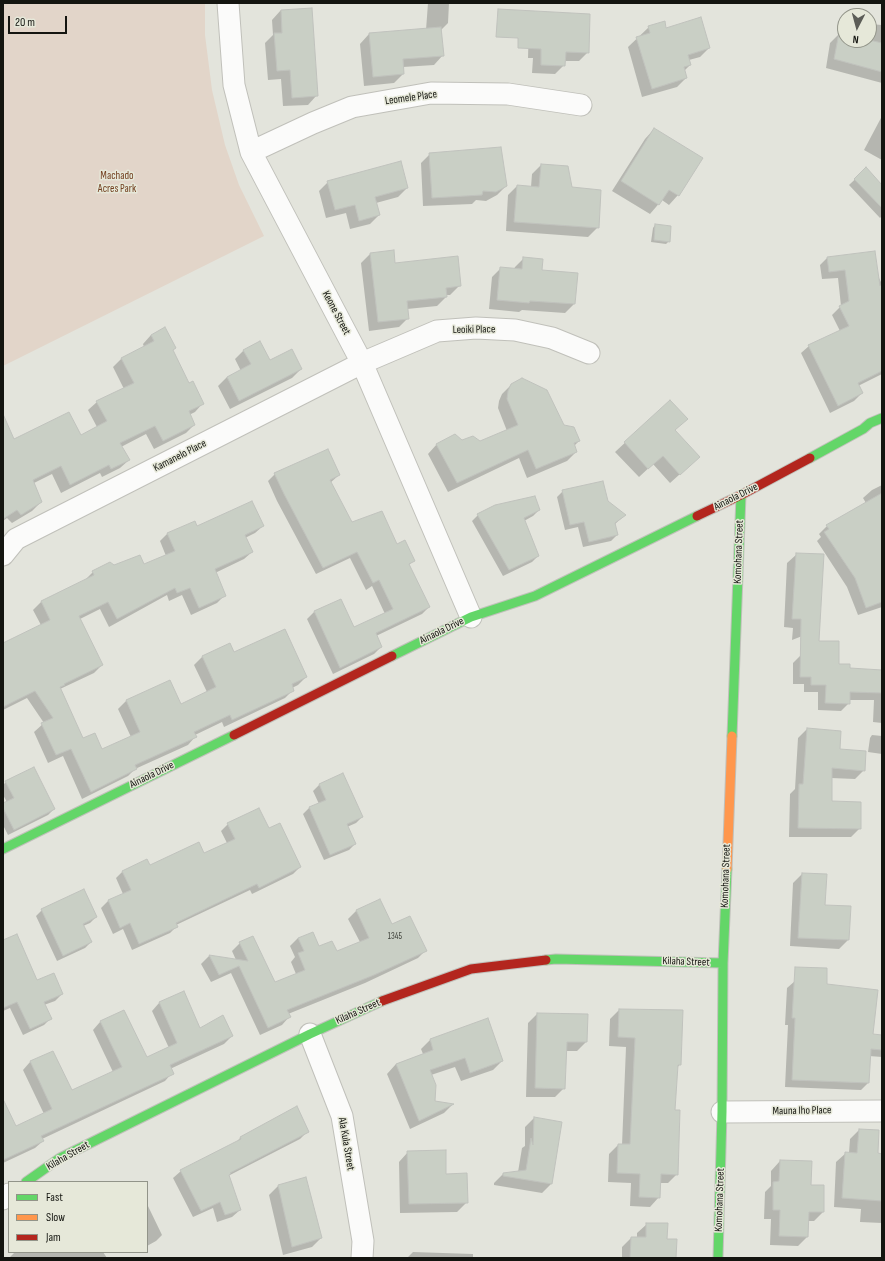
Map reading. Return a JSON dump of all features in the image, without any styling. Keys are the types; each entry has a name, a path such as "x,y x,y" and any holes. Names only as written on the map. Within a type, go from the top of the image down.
{"street":[{"name":"Keone Street","path":"228,3 234,85 251,152 362,363 471,617"},
{"name":"Leomele Place","path":"251,152 313,123 352,108 431,93 508,94 581,105"},
{"name":"Leoiki Place","path":"362,363 437,331 476,328 514,330 552,338 589,352"},
{"name":"Kamanelo Place","path":"3,555 16,539 362,363"},
{"name":"Ainaola Drive","path":"3,849 471,617 535,596 741,495 863,429 870,423 882,418"},
{"name":"Komohana Street","path":"718,1258 722,1112 723,963 741,495"},
{"name":"Kilaha Street","path":"27,1181 60,1158 310,1034 387,999 472,969 556,959 723,963"},
{"name":"Ala Kula Street","path":"310,1034 342,1116 363,1241 362,1258"},
{"name":"Mauna Iho Place","path":"722,1112 882,1111"}],"green space":[{"name":"Machado Acres Park","path":"3,3 205,3 205,35 212,90 225,145 239,185 264,236 3,366"}],"building":[{"path":"312,8 318,96 292,98 290,70 277,71 274,33 282,33 281,10"},
{"path":"498,9 590,14 589,53 566,52 565,66 541,65 541,49 518,48 518,38 496,37"},
{"path":"701,17 710,48 688,55 691,65 684,67 687,78 652,89 636,37 650,33 648,26 665,21 666,28"},
{"path":"441,27 444,56 403,59 404,74 373,77 369,33"},
{"path":"877,42 882,43 882,72 834,59 837,43 837,48 877,48"},
{"path":"654,128 703,158 679,196 669,190 659,205 621,181"},
{"path":"501,147 507,186 496,192 483,191 482,195 432,198 429,153"},
{"path":"401,161 408,188 375,197 380,215 359,221 355,205 335,210 327,181"},
{"path":"541,164 568,166 572,187 601,190 599,228 514,222 517,185 539,187"},
{"path":"866,167 882,185 882,208 854,179"},
{"path":"655,224 671,226 670,242 654,240"},
{"path":"394,250 395,263 458,256 461,286 446,288 447,297 407,301 409,319 378,322 370,253"},
{"path":"875,251 880,286 882,284 882,371 858,383 863,393 838,406 808,345 849,326 839,306 849,301 845,270 829,272 827,257"},
{"path":"523,257 543,259 542,270 578,273 575,304 530,301 529,303 497,300 500,267 522,269"},
{"path":"165,327 176,348 173,350 189,383 193,381 204,404 189,411 195,425 163,441 155,426 120,443 130,460 111,469 109,465 70,485 61,466 33,480 42,502 21,515 17,510 3,519 3,414 14,439 69,412 81,435 107,421 96,401 134,383 121,358 154,341 151,335"},
{"path":"260,341 270,360 292,349 302,369 239,401 227,377 251,364 243,350"},
{"path":"522,378 547,390 564,425 574,427 580,441 574,443 577,452 536,469 528,450 457,483 436,444 455,434 462,440 473,436 480,441 518,425 507,399 511,384"},
{"path":"670,400 688,419 675,430 700,457 680,475 663,456 648,469 624,442"},
{"path":"328,449 340,475 330,480 352,522 382,511 397,544 405,540 415,561 409,564 430,607 376,633 382,647 340,668 314,611 341,599 354,627 393,609 379,580 373,583 357,552 323,568 274,473"},
{"path":"603,481 608,501 626,515 615,523 618,535 589,542 584,522 570,525 562,490"},
{"path":"882,493 882,602 866,608 855,578 824,532 829,529 826,525"},
{"path":"535,496 540,510 524,518 539,556 509,570 477,514 495,505"},
{"path":"252,501 264,526 245,535 253,552 215,569 226,596 199,608 190,588 177,593 175,588 117,619 108,602 79,616 103,665 60,687 83,738 95,733 102,749 140,732 126,700 170,680 181,704 216,687 202,656 230,643 234,652 285,629 307,677 292,684 294,691 232,720 230,715 194,732 197,737 135,765 137,769 91,792 71,749 56,755 41,723 53,718 35,691 3,707 3,643 50,620 41,601 94,575 92,571 110,562 114,565 140,555 144,564 175,551 167,533 195,521 197,526"},
{"path":"796,553 824,554 819,641 839,641 839,664 850,664 850,668 882,670 882,693 850,692 850,704 825,703 826,685 811,685 811,677 800,677 801,619 792,619"},
{"path":"807,728 841,731 840,749 866,751 865,771 832,768 832,801 861,802 861,829 798,828 799,784 803,784"},
{"path":"34,767 55,809 14,830 3,808 3,803 14,798 5,781"},
{"path":"343,773 363,817 347,824 356,844 330,855 309,807 326,800 319,784"},
{"path":"259,808 269,828 280,823 301,867 259,888 257,884 176,923 178,927 139,944 130,923 120,928 108,900 131,890 122,871 147,859 150,865 199,842 204,853 235,839 227,823"},
{"path":"802,873 827,874 825,905 851,906 849,940 798,938"},
{"path":"84,889 97,917 83,924 92,942 63,956 41,909"},
{"path":"380,899 392,924 410,916 427,951 374,975 287,1010 291,1017 268,1028 239,966 219,975 209,955 248,961 239,942 253,936 275,982 305,970 298,953 304,951 298,938 313,932 319,946 332,941 337,951 369,938 356,910"},
{"path":"17,934 37,980 54,973 63,994 44,1002 52,1019 30,1029 17,1002 3,1008 3,940"},
{"path":"795,967 827,968 827,984 878,990 873,1034 882,1035 882,1050 871,1049 869,1083 792,1080 795,1018 792,1018"},
{"path":"184,991 200,1028 223,1015 233,1036 170,1065 174,1074 41,1136 44,1141 3,1160 3,1099 16,1126 52,1109 30,1061 53,1051 72,1090 122,1067 100,1021 124,1010 147,1057 177,1043 159,1002"},
{"path":"619,1009 683,1010 681,1065 678,1065 675,1110 680,1110 678,1175 661,1174 660,1198 639,1197 640,1174 617,1173 618,1144 630,1144 635,1038 618,1037"},
{"path":"537,1013 588,1014 587,1042 567,1042 565,1089 535,1088"},
{"path":"488,1018 503,1061 470,1073 465,1058 430,1070 436,1085 435,1101 454,1104 419,1121 396,1064 433,1050 430,1039"},
{"path":"297,1106 309,1132 230,1173 231,1174 229,1175 241,1210 225,1215 220,1202 201,1211 180,1170 241,1139 240,1137"},
{"path":"534,1117 562,1122 552,1184 503,1176 503,1173 526,1170 531,1138 533,1145"},
{"path":"859,1129 879,1130 878,1153 882,1154 882,1201 842,1198 845,1152 857,1153"},
{"path":"446,1150 446,1174 467,1173 468,1203 409,1204 407,1151"},
{"path":"780,1160 812,1161 811,1185 824,1185 824,1212 809,1212 808,1237 779,1236 780,1210 773,1210 773,1182 779,1181"},
{"path":"306,1177 322,1238 292,1247 278,1185"},
{"path":"646,1223 668,1223 667,1239 677,1239 676,1258 630,1258 631,1237 646,1237"}],"traffic: fast":[{"path":"810,458 863,429 870,423 882,418"},
{"path":"732,736 741,495"},
{"path":"392,656 471,617 535,596 697,516"},
{"path":"3,849 234,735"},
{"path":"718,1258 722,1112 723,963 727,869"},
{"path":"546,960 723,963"},
{"path":"27,1181 60,1158 310,1034 382,1001"}],"traffic: slow":[{"path":"727,869 732,736"}],"traffic: jam":[{"path":"697,516 741,495 810,458"},
{"path":"234,735 392,656"},
{"path":"382,1001 471,969 546,960"}]}
